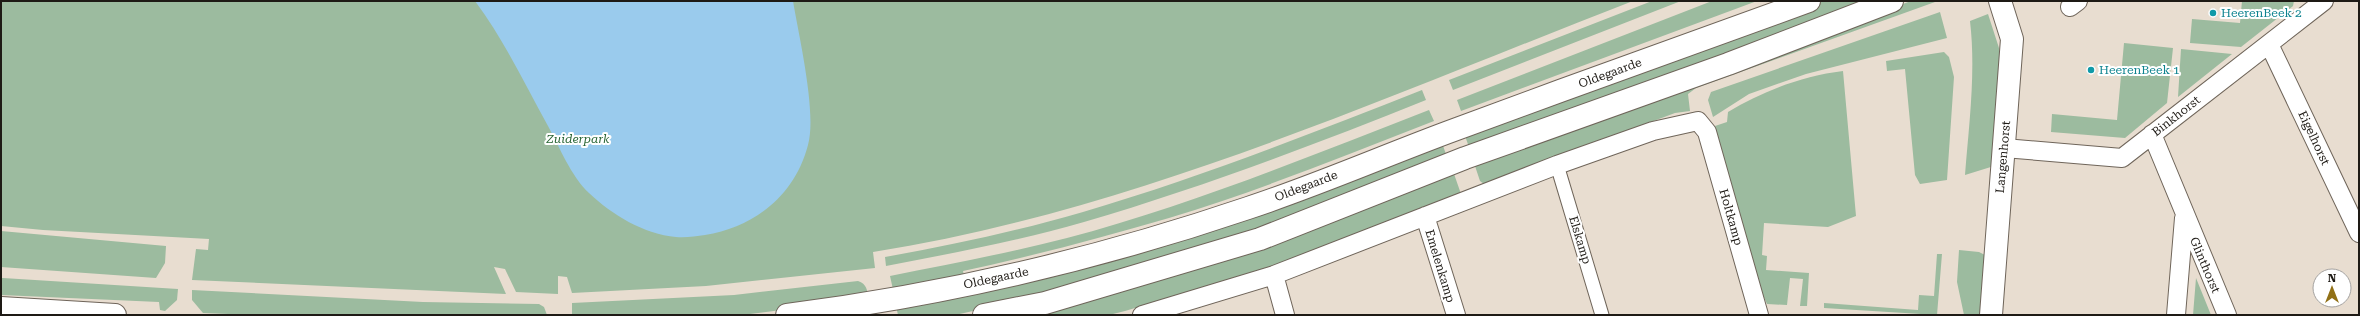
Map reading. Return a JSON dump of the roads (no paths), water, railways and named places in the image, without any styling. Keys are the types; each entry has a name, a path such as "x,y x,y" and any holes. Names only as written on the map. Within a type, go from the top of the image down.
{"main road":[{"name":"Oldegaarde","path":"787,315 876,304 1024,272 1159,236 1249,208 1454,130 1809,1"},
{"path":"984,315 1044,302 1260,239 1465,158 1728,64 1892,1"},
{"name":"Langenhorst","path":"1991,315 2012,39 2000,1"},
{"path":"1,308 115,315"}],"street":[{"name":"Binkhorst","path":"2004,148 2122,158 2324,1"},
{"name":"Eigelhorst","path":"2269,44 2359,233"},
{"name":"Holtkamp","path":"1557,165 1653,131 1698,122 1708,132 1759,315"},
{"name":"Glinthorst","path":"2152,134 2184,215 2227,315"},
{"path":"1142,315 1274,275 1557,165"},
{"name":"Elskamp","path":"1557,165 1602,315"},
{"name":"Glinthorst","path":"2176,315 2184,215"},
{"name":"Emelenkamp","path":"1425,216 1456,315"},
{"path":"1274,275 1285,315"}],"water":[{"path":"475,1 793,1 809,95 810,131 808,145 802,163 783,193 770,206 740,225 723,231 687,237 664,235 640,228 608,209 589,193 577,178 566,161 505,47"}],"place":[{"name":"HeerenBeek 2","path":"2213,13"},
{"name":"HeerenBeek 1","path":"2091,70"}],"park label":[{"name":"Zuiderpark","path":"578,139"}]}
